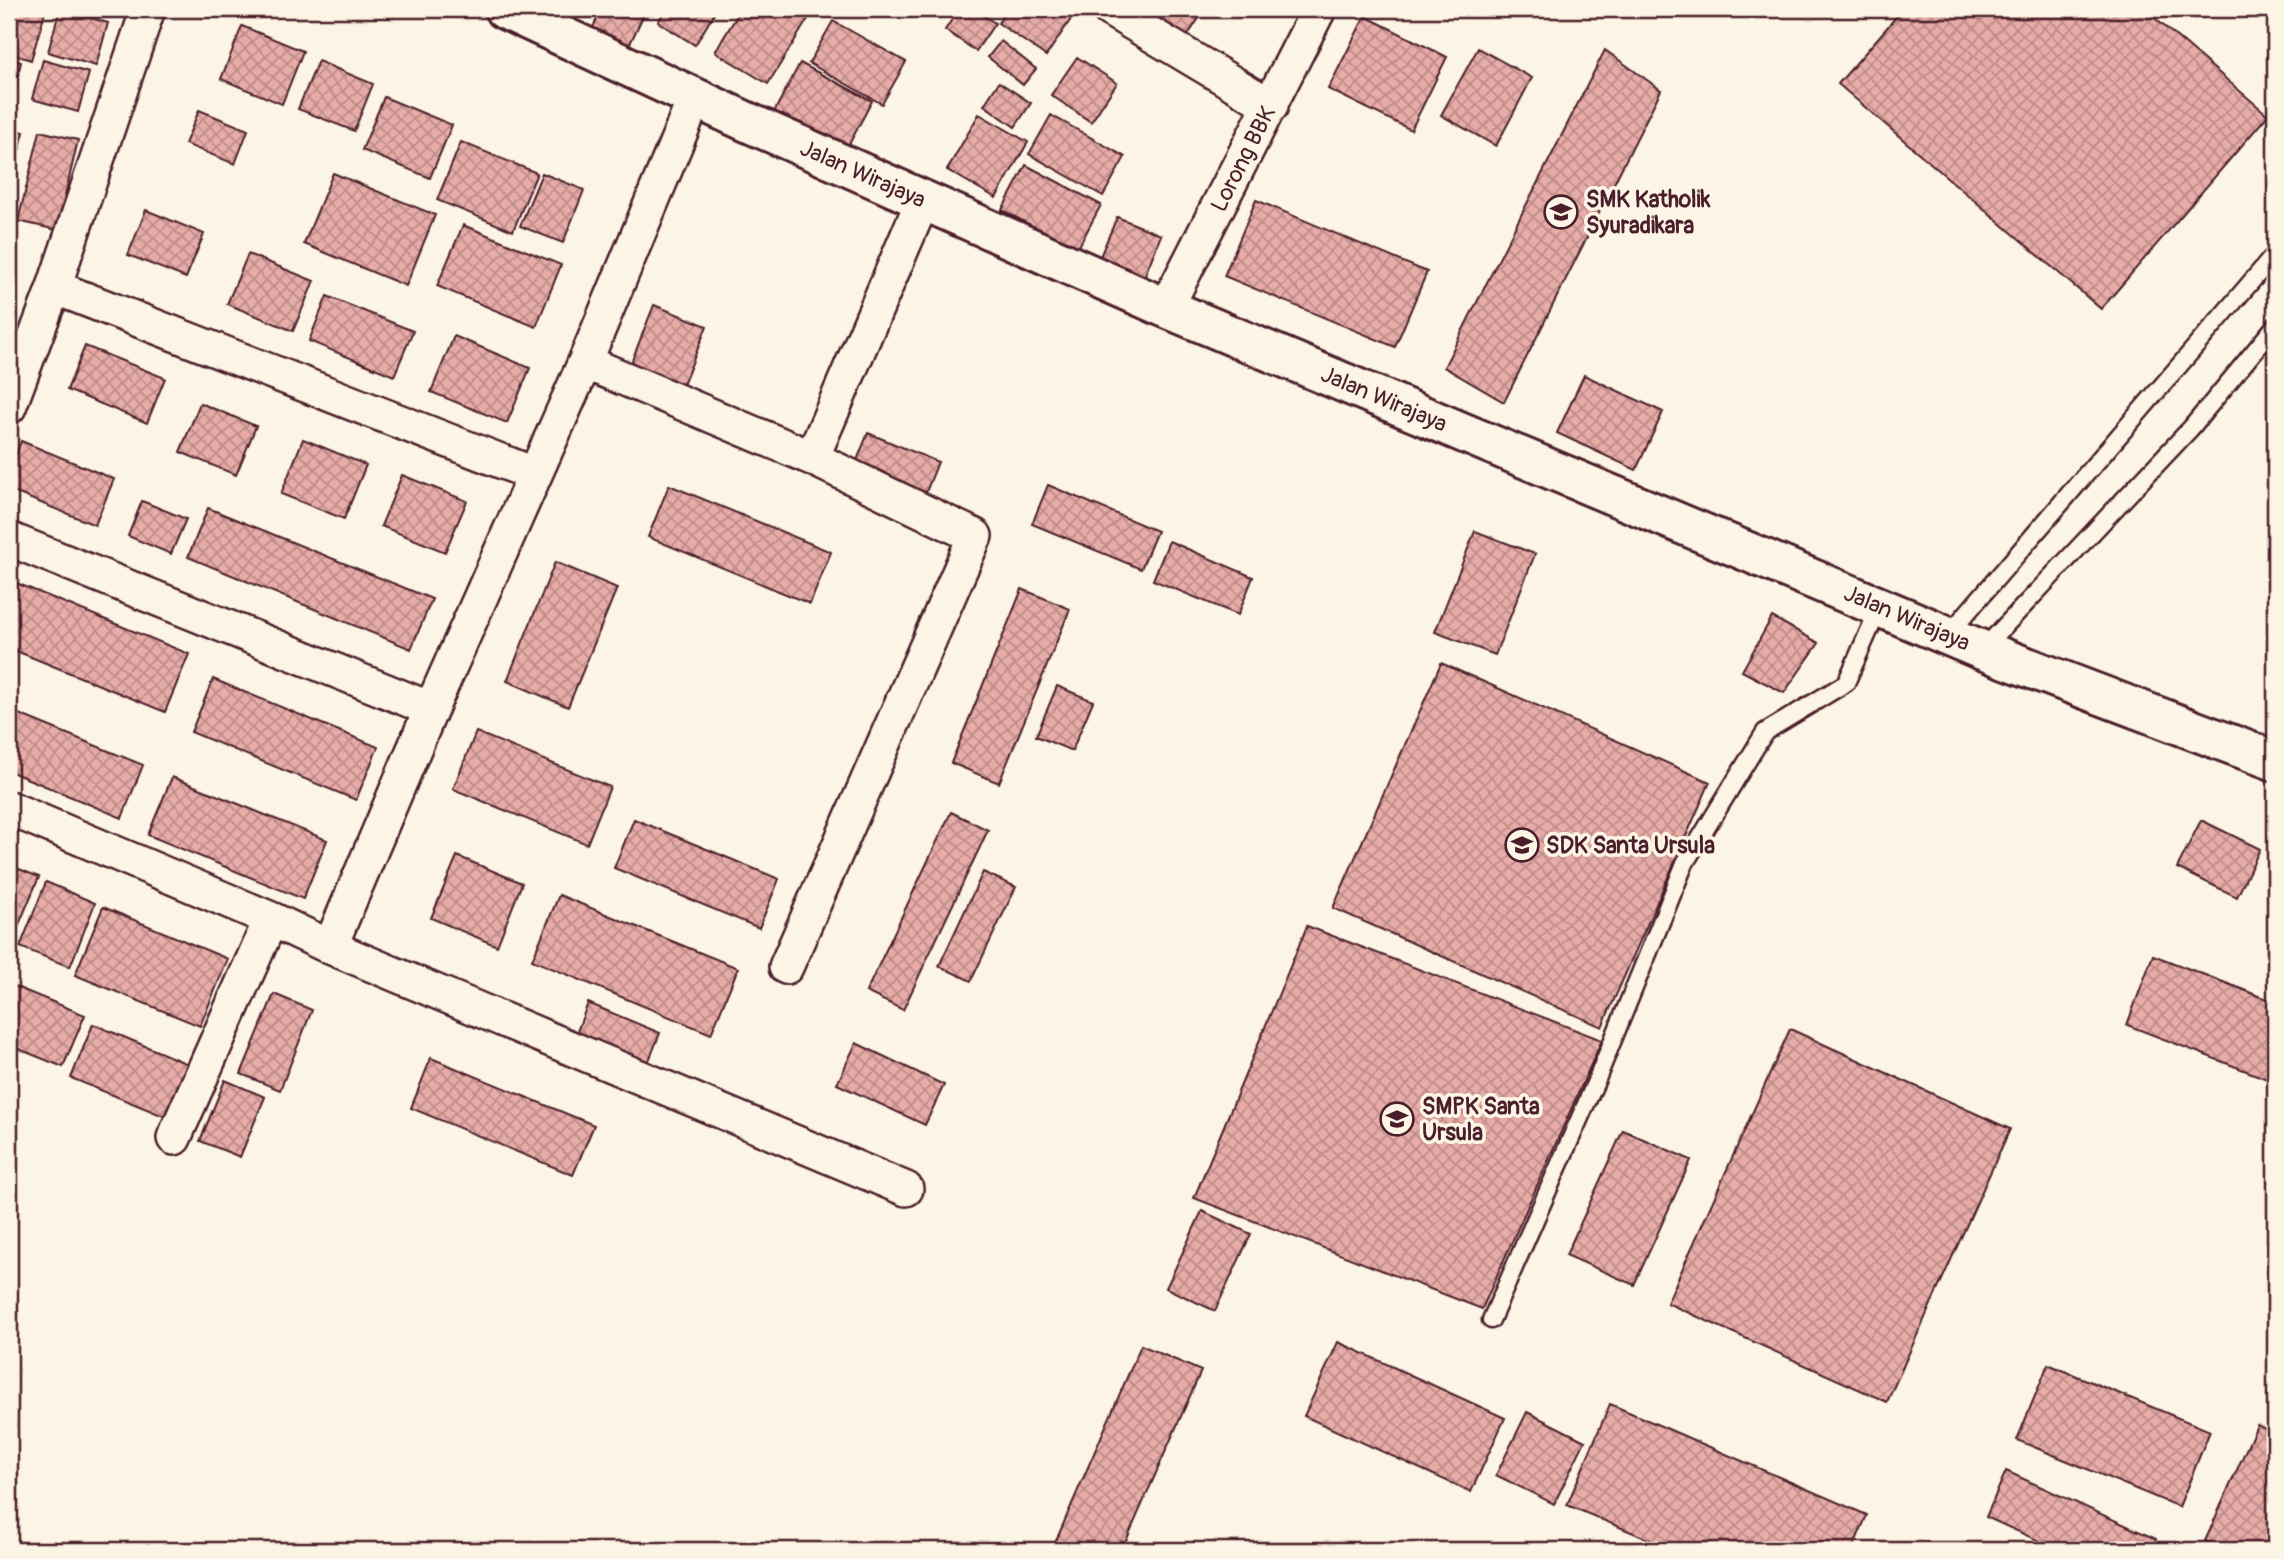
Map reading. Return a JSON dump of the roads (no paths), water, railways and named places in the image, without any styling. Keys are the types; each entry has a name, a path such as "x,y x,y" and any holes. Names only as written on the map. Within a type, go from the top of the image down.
{"street":[{"path":"9,407 54,287 148,9"},
{"name":"Jalan Wirajaya","path":"504,9 695,98 1166,308 1982,650 2275,761"},
{"path":"1109,9 1271,106"},
{"name":"Lorong BBK","path":"1166,308 1319,9"},
{"path":"330,947 431,709 585,362 695,98"},
{"path":"812,458 923,200"},
{"path":"54,287 534,474"},
{"path":"585,362 812,458 975,536 786,967"},
{"path":"9,539 431,709"},
{"path":"9,808 271,919 330,947 906,1189"},
{"path":"174,1138 271,919"}],"lane":[{"path":"1948,635 2275,254"},
{"path":"1982,650 2191,428 2275,326"},
{"path":"1491,1320 1597,1079 1685,863 1765,732 1846,683 1880,606"}],"place":[{"name":"SMK Katholik Syuradikara","path":"1561,212"},
{"name":"SDK Santa Ursula","path":"1522,845"},
{"name":"SMPK Santa Ursula","path":"1397,1119"}]}
